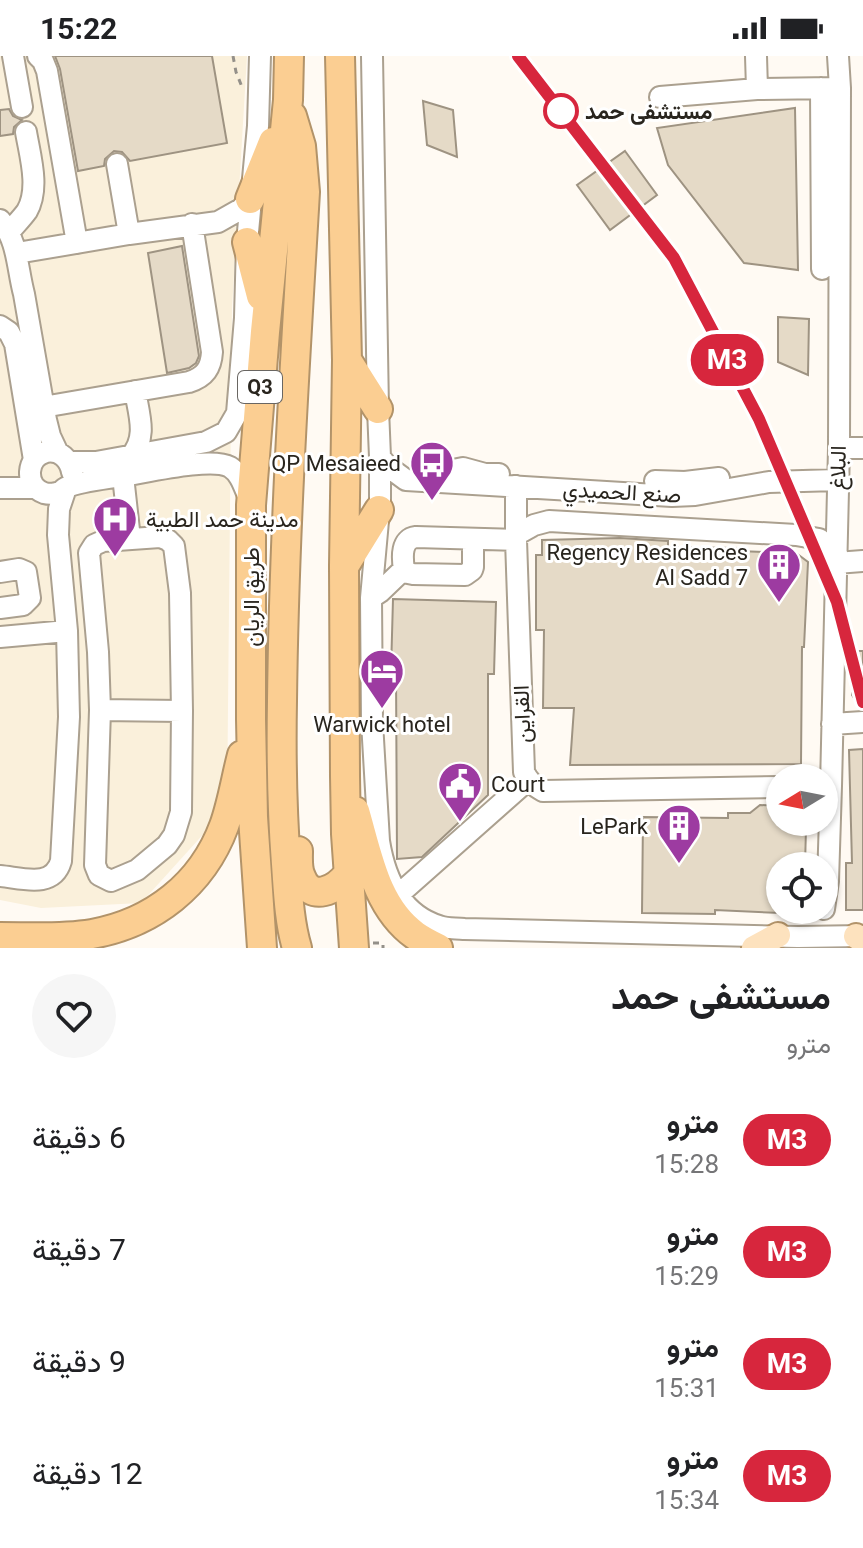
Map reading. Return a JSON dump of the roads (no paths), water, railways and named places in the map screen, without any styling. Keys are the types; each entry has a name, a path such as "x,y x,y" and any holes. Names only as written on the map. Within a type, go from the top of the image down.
{"highway":[{"name":"طريق الريان","path":"262,948 253,817 251,505 288,100 289,56"},
{"path":"340,56 347,360 344,566 349,939"},
{"path":"250,199 288,100"},
{"path":"288,100 301,146 305,192 286,516 281,749 288,898 297,948"},
{"path":"247,242 256,272 265,332"},
{"path":"347,360 378,409"},
{"path":"344,566 379,504"},
{"path":"283,607 296,736 299,873 306,887 321,892 334,888 348,874"},
{"path":"0,937 90,934 124,926 179,895 213,851 224,824 251,719"},
{"path":"345,776 377,885 399,921 416,936 438,948"}],"main road":[{"path":"754,948 788,936"},
{"path":"0,945 26,948"}],"street":[{"path":"13,56 22,107"},
{"path":"38,56 47,71 77,243"},
{"path":"0,488 54,494 127,466 206,442 226,432 237,413 241,373 260,56"},
{"path":"372,56 380,457 371,598 372,722 381,858 397,896 421,918 440,927 861,938"},
{"path":"756,56 757,89"},
{"name":"البلاغ","path":"829,764 839,448 830,88 838,56"},
{"path":"660,97 757,89 830,88 822,269"},
{"path":"26,132 32,163 32,195 29,208 5,226 17,253 50,436 72,474 59,509 58,535 67,631 69,710 58,865"},
{"path":"111,165 123,235"},
{"path":"218,222 241,209 250,199"},
{"path":"17,253 218,222 230,225 247,242"},
{"path":"43,407 199,379 207,372 212,362 212,352 192,224"},
{"path":"0,319 15,304 19,275"},
{"path":"0,326 9,332 15,344 32,482 39,490 58,535"},
{"path":"130,539 127,466 142,436 135,391"},
{"path":"839,448 863,448"},
{"path":"0,481 32,464 45,452 127,466 210,462 228,466 239,475 251,505"},
{"path":"379,504 397,484 406,480 380,457"},
{"path":"435,482 453,470 463,468 485,474 672,482 717,478 727,480 736,487"},
{"name":"صنع الحميدي","path":"406,480 684,496 769,482 837,480"},
{"name":"القراين","path":"516,486 524,772 528,780"},
{"path":"371,598 404,569 404,547 410,538 516,538 534,525 549,521 796,535 819,539 836,558 863,561"},
{"path":"160,537 168,540 174,546 180,593 181,812 174,835 167,845 137,870 111,881 99,875 96,865 100,709 89,553 94,545 103,541 160,537"},
{"path":"404,569 413,574 465,575 473,567 473,539"},
{"path":"0,572 19,569 26,572 30,598 23,605 0,608"},
{"path":"0,637 67,631"},
{"path":"69,710 182,711"},
{"path":"832,724 863,722"},
{"path":"397,896 528,780 543,791 766,787"},
{"path":"0,876 39,880 45,879 58,865 78,859 96,865"},
{"name":"البلاغ","path":"838,921 861,938"},
{"name":"البلاغ","path":"788,936 816,924"}],"metro line":[{"name":"M3","path":"518,56 674,258 759,419 837,602 863,702"}],"place":[{"name":"مستشفى حمد","path":"561,111"},
{"name":"QP Mesaieed","path":"432,502"},
{"name":"مدينة حمد الطبية","path":"115,558"},
{"name":"Regency Residences Al Sadd 7","path":"779,604"},
{"name":"Warwick hotel","path":"382,710"},
{"name":"Court","path":"460,823"},
{"name":"LePark","path":"679,865"}]}
